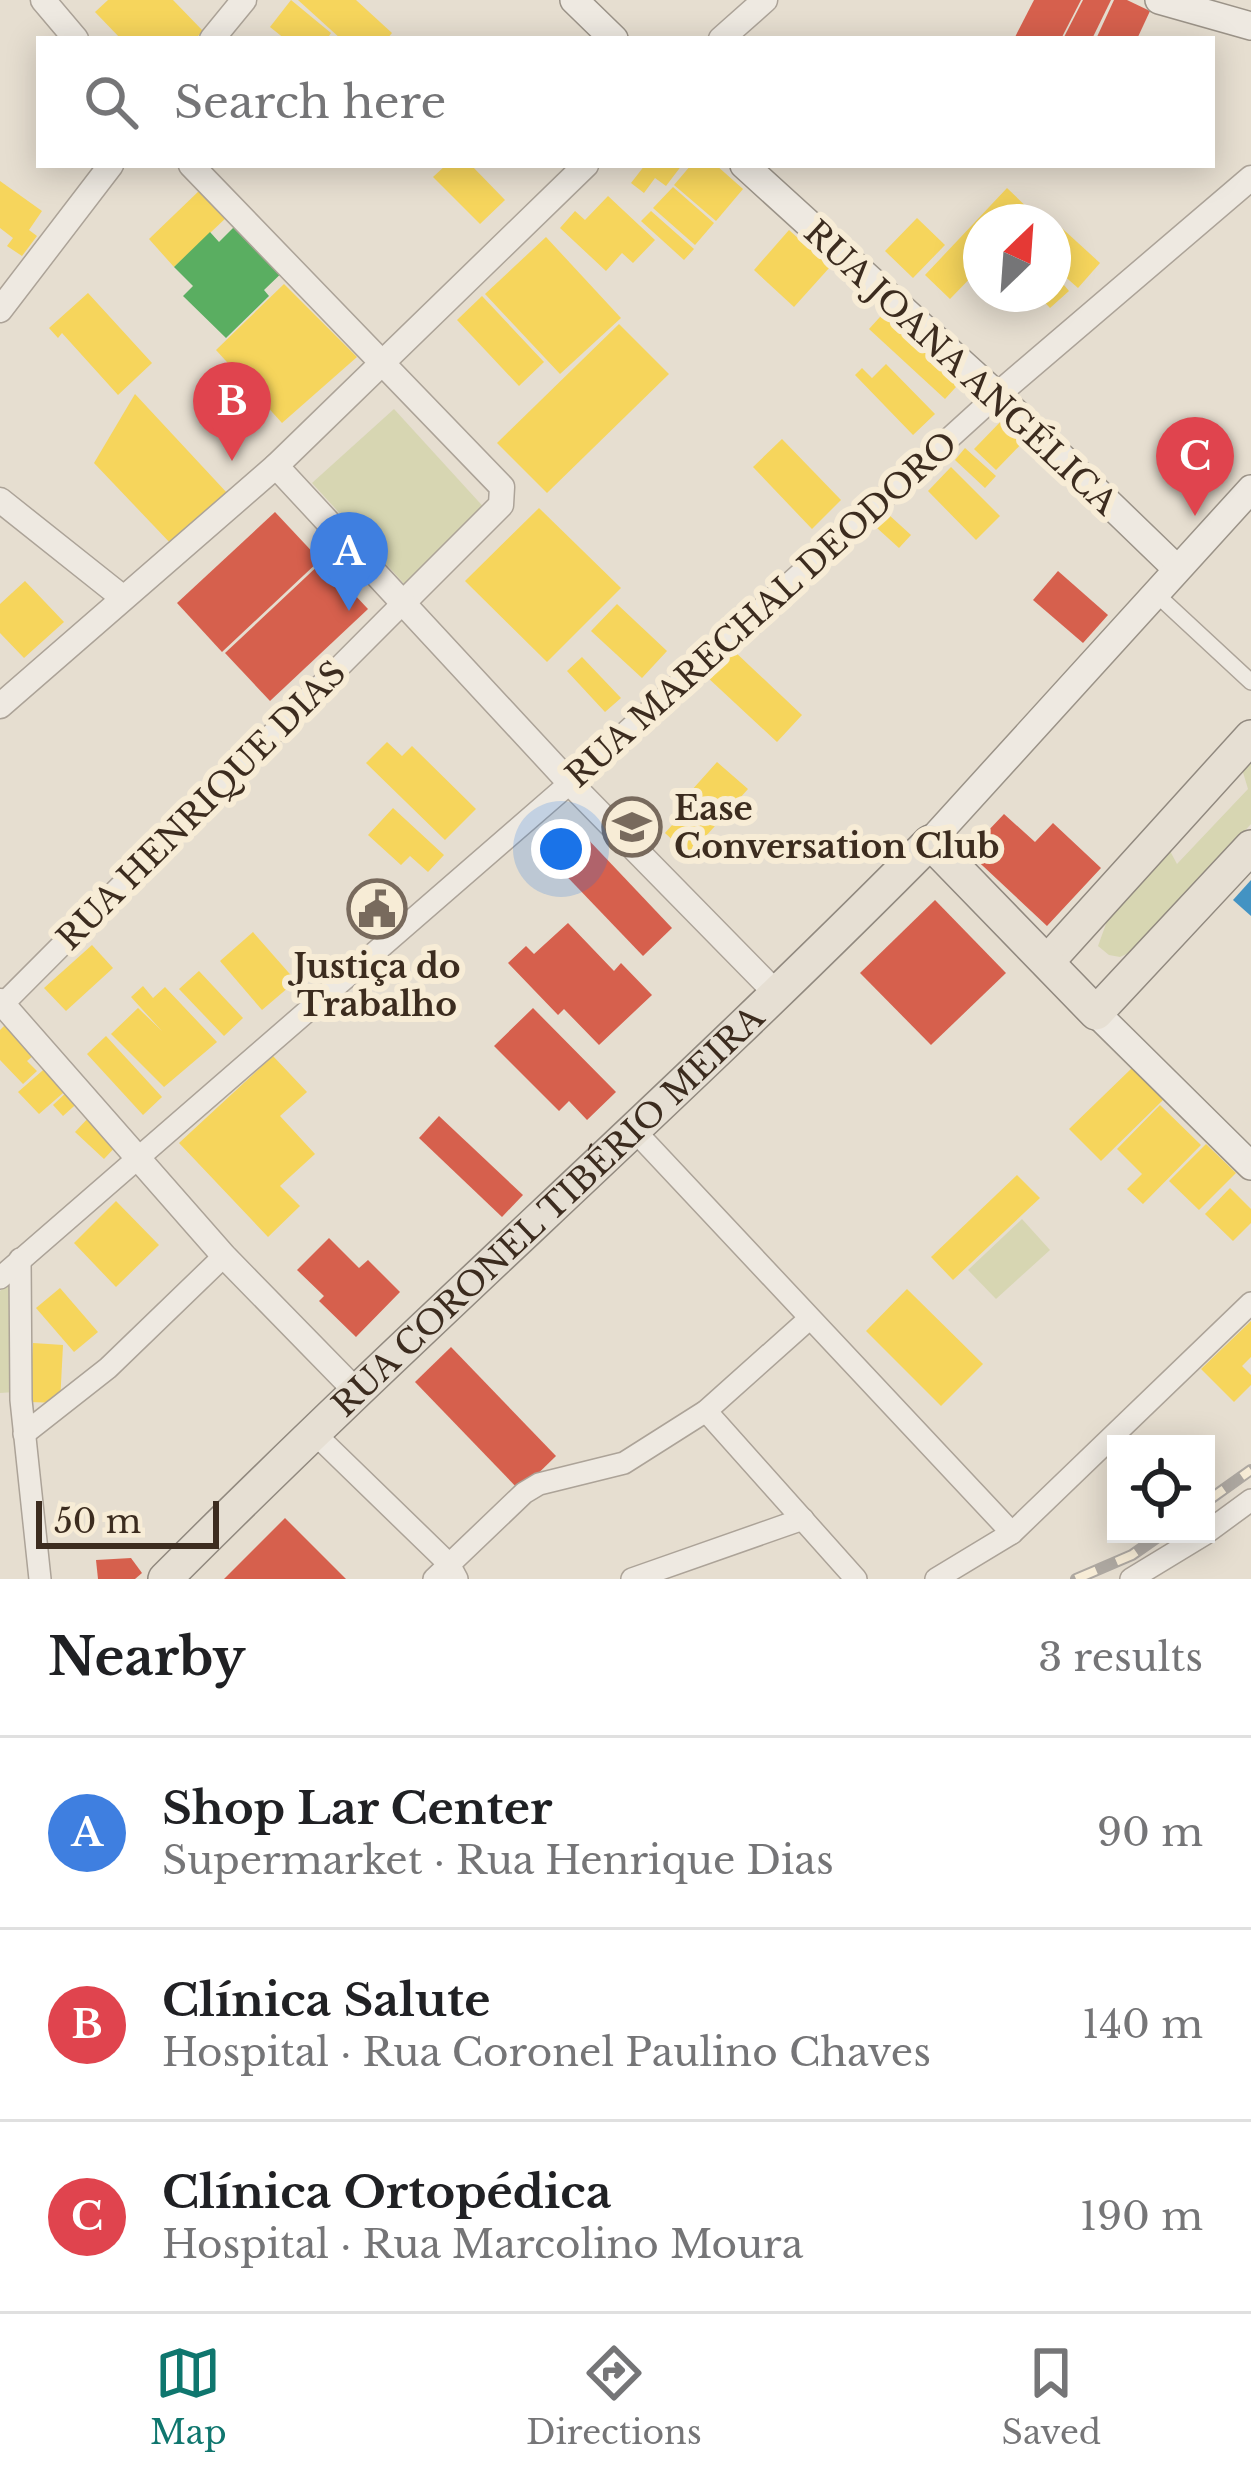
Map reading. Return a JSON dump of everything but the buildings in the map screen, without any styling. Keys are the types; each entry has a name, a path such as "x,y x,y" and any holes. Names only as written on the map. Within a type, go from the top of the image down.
{"main road":[{"path":"574,0 611,36"},
{"path":"1159,0 1251,26"},
{"name":"RUA JOANA ANGÉLICA","path":"747,168 997,395 1178,569"},
{"path":"1251,489 930,842 1251,1166"},
{"path":"1048,961 1251,736"},
{"name":"RUA CORONEL TIBÉRIO MEIRA","path":"165,1579 312,1431 777,994 930,842"},
{"path":"1096,1013 1251,847"}],"street":[{"path":"43,0 73,36"},
{"path":"214,36 244,0"},
{"path":"724,36 765,0"},
{"path":"0,310 109,168"},
{"path":"193,168 502,487 501,505 402,604"},
{"path":"0,706 276,466 583,168"},
{"name":"RUA MARECHAL DEODORO","path":"0,1278 570,783 997,395 1251,178"},
{"path":"276,466 570,783 777,994"},
{"path":"0,500 122,597"},
{"path":"1155,593 1251,682"},
{"name":"RUA HENRIQUE DIAS","path":"1,1004 402,604"},
{"path":"1,1004 224,1256 356,1391"},
{"path":"633,1129 1012,1532"},
{"path":"24,1434 109,1368 224,1256"},
{"path":"20,1259 10,1401 24,1434 40,1579"},
{"path":"936,1579 1012,1532 1251,1303"},
{"path":"312,1431 447,1574 524,1492 538,1484 624,1463 706,1411 809,1319"},
{"path":"706,1411 856,1579"},
{"path":"1215,1527 1251,1500"},
{"path":"632,1579 802,1519"},
{"path":"1131,1579 1191,1543"},
{"path":"975,1556 982,1579"}],"green space":[{"path":"394,409 489,513 407,587 312,483"},
{"path":"1251,759 1251,824 1133,951 1120,957 1109,955 1098,946 1107,921 1170,851 1177,864 1248,789 1242,769"},
{"path":"1022,1219 1050,1250 996,1299 968,1270"},
{"path":"10,1282 15,1392 0,1393 0,1291"}],"railway":[{"path":"1215,1496 1251,1470"},
{"path":"1076,1579 1149,1543"}],"place":[{"name":"Clínica Salute","path":"232,461"},
{"name":"Clínica Ortopédica","path":"1195,516"},
{"name":"Shop Lar Center","path":"349,611"},
{"name":"Ease Conversation Club","path":"632,827"},
{"name":"Justiça do Trabalho","path":"377,909"}]}
